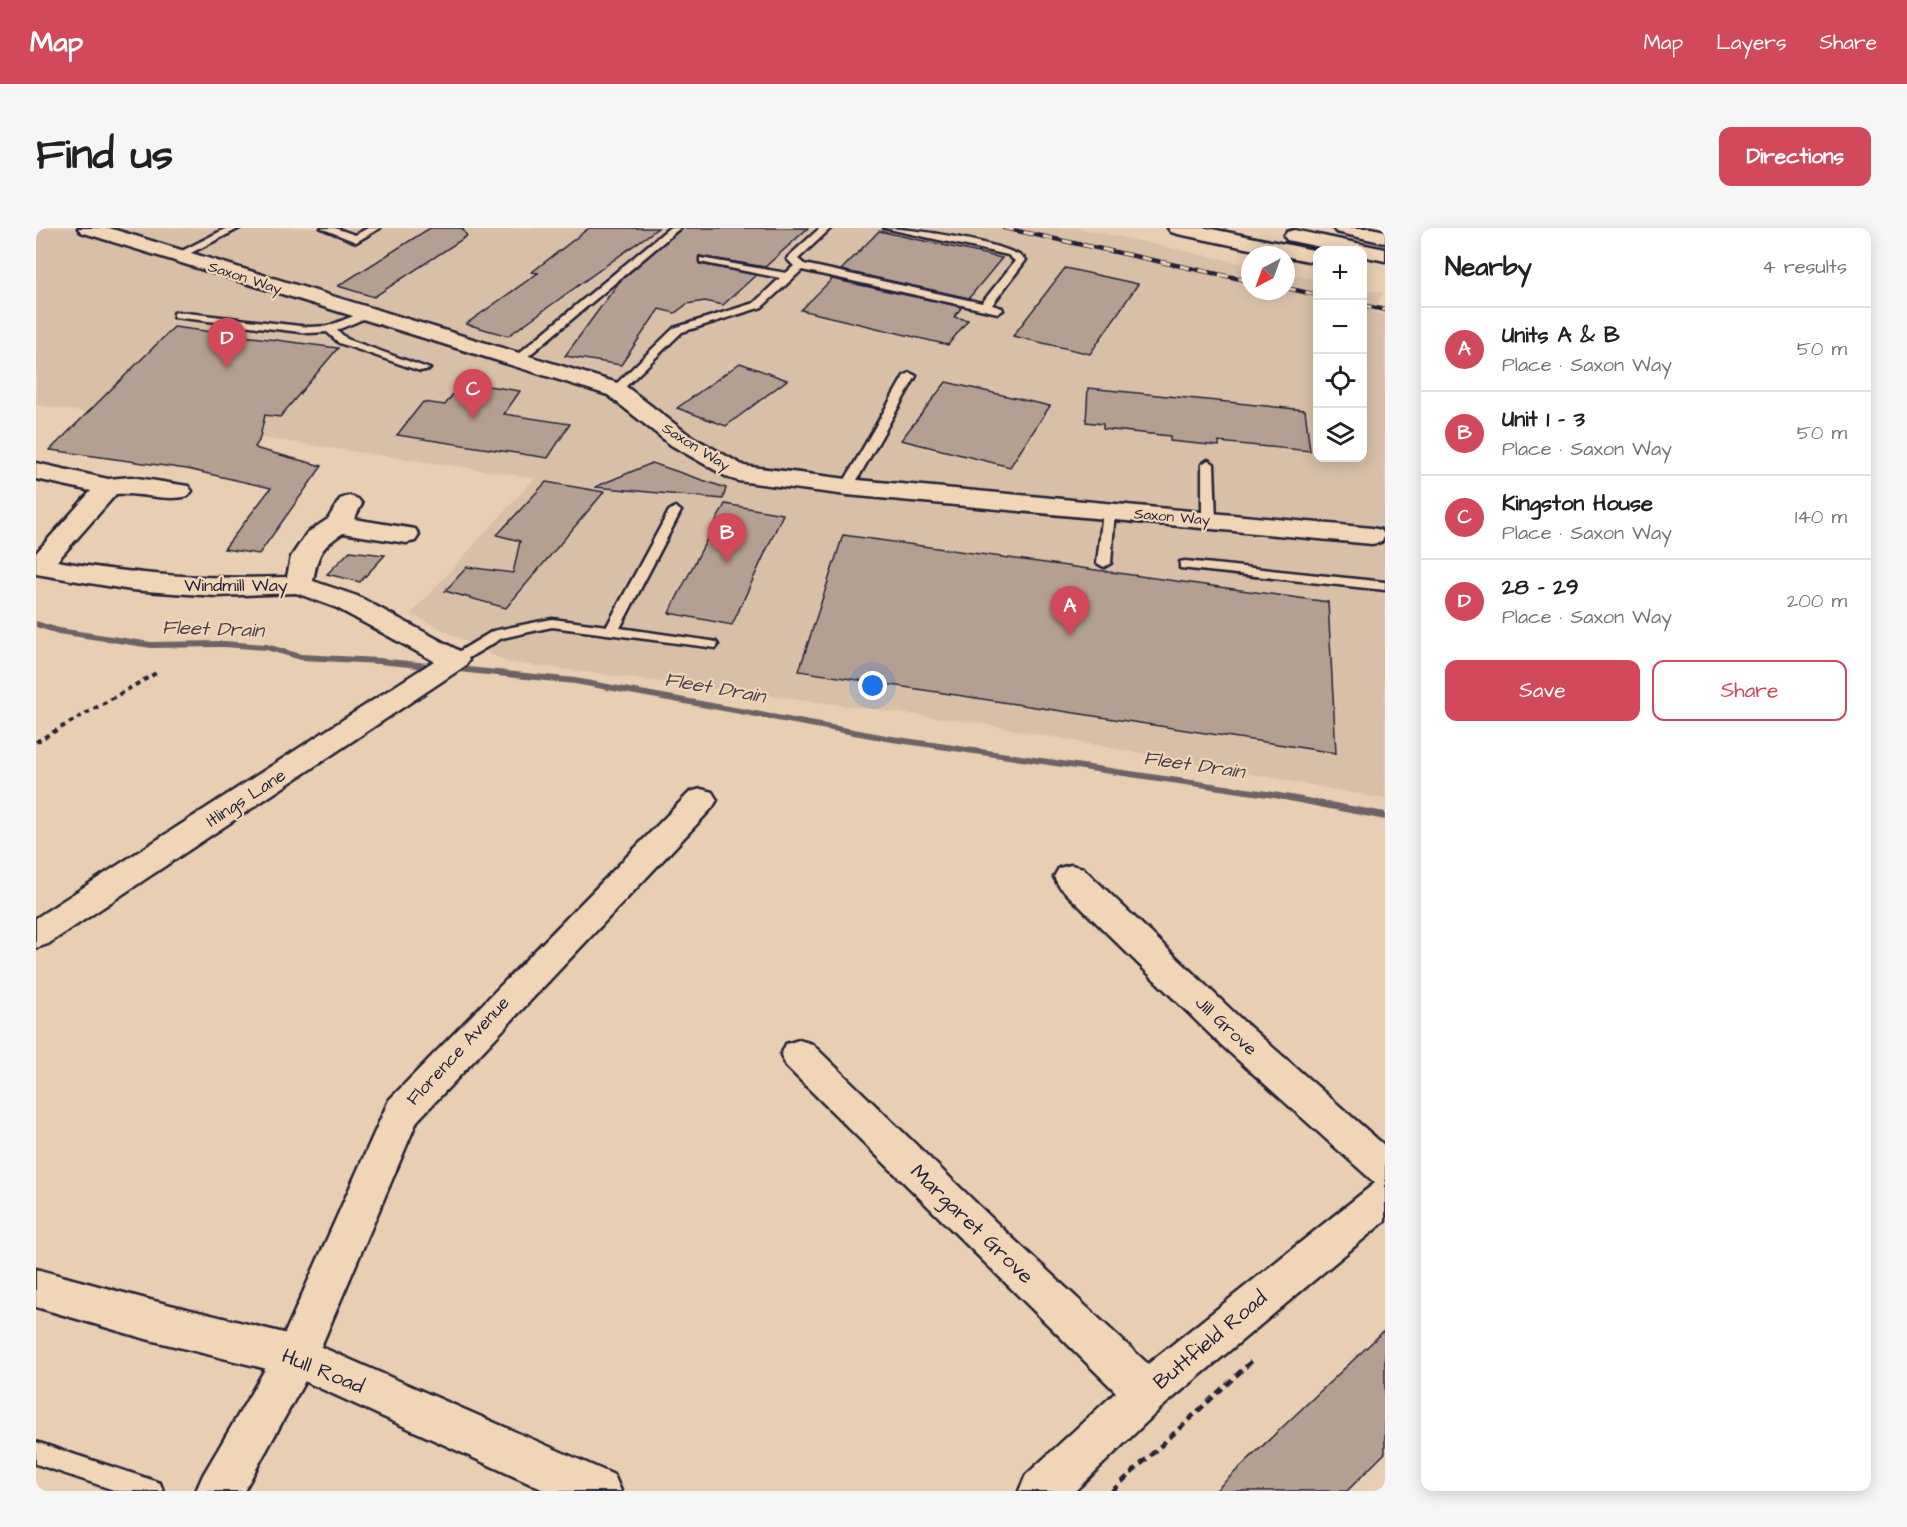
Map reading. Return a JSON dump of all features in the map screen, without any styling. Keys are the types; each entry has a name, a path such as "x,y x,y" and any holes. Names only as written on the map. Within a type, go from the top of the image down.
{"main road":[{"name":"Saxon Way","path":"88,228 364,315 616,390 680,441 738,473 847,487 1378,536"},
{"path":"1178,228 1313,256"},
{"path":"1254,228 1385,255"},
{"path":"1348,229 1385,237"},
{"path":"1367,267 1385,271"},
{"path":"36,471 108,487 131,485 179,491"},
{"path":"37,566 108,487"},
{"path":"299,585 304,557 316,539 344,514 406,535"},
{"name":"Windmill Way","path":"37,566 131,582 216,588 299,585 346,602 455,660"},
{"name":"Itlings Lane","path":"36,935 455,660"},
{"name":"Florence Avenue","path":"228,1489 296,1356 402,1111 701,800"},
{"name":"Jill Grove","path":"1071,877 1231,1032 1385,1170"},
{"name":"Margaret Grove","path":"799,1054 993,1246 1147,1392"},
{"name":"Buttfield Road","path":"1042,1491 1147,1392 1385,1197"},
{"name":"Hull Road","path":"36,1288 146,1319 296,1356 598,1491"}],"lane":[{"path":"177,256 235,228"},
{"path":"326,228 356,239 375,228"},
{"path":"516,361 675,228"},
{"path":"826,228 792,259 800,266 998,310"},
{"path":"889,228 1011,253 1021,260 985,307"},
{"path":"704,260 789,277"},
{"path":"616,390 678,330 758,304 800,266"},
{"path":"178,315 309,330 330,329 364,315"},
{"path":"330,329 343,341 424,369"},
{"path":"847,487 910,376"},
{"path":"1208,464 1209,521"},
{"path":"612,630 675,511"},
{"path":"1104,563 1108,511"},
{"path":"1185,565 1385,586"},
{"path":"455,660 498,634 552,623 711,645"},
{"path":"36,1453 152,1491"}],"path":[{"path":"36,742 158,672"},
{"path":"1112,1491 1258,1355"}],"shaded area":[{"path":"36,228 1078,228 1241,263 1241,300 1295,300 1295,275 1313,278 1313,462 1367,462 1367,290 1383,293 1373,312 1385,315 1385,799 978,723 507,662 411,614 535,478 36,405"}],"building":[{"path":"430,228 462,228 467,236 374,297 338,286"},
{"path":"589,228 658,228 508,336 466,324 538,273 532,272"},
{"path":"682,228 808,228 765,267 699,256 700,264 756,275 723,305 705,301 687,304 675,313 659,309 621,365 565,356 619,282"},
{"path":"879,231 1002,258 969,298 841,270"},
{"path":"1065,268 1138,284 1090,354 1013,336"},
{"path":"832,279 962,307 954,317 968,320 948,345 801,310"},
{"path":"174,327 338,348 280,417 265,415 259,441 255,447 322,466 259,554 224,549 271,488 187,469 50,450"},
{"path":"740,363 787,380 726,426 677,408"},
{"path":"462,382 520,391 504,414 570,424 548,458 397,435 423,402 445,405"},
{"path":"946,382 1050,406 1010,467 901,440"},
{"path":"1088,388 1305,410 1310,451 1219,442 1219,446 1170,441 1170,436 1103,429 1103,424 1086,422"},
{"path":"652,463 726,488 723,499 595,487"},
{"path":"546,482 604,492 506,608 445,591 467,567 513,573 520,541 497,535"},
{"path":"725,504 783,514 732,625 669,613"},
{"path":"843,535 1328,602 1336,753 799,671"},
{"path":"350,551 385,555 360,582 327,574"},
{"path":"1385,1330 1385,1453 1347,1491 1215,1491"}],"waterway":[{"name":"Fleet Drain","path":"36,624 58,631 151,645 223,644 267,647 301,657 379,661 575,681 892,739 1274,795 1385,816"}],"railway":[{"path":"1004,228 1241,279"},
{"path":"1295,290 1313,294"},
{"path":"1367,306 1385,310"}],"place":[{"name":"28 - 29","path":"227,368"},
{"name":"Kingston House","path":"473,419"},
{"name":"Unit 1 - 3","path":"727,563"},
{"name":"Units A & B","path":"1070,636"}]}
